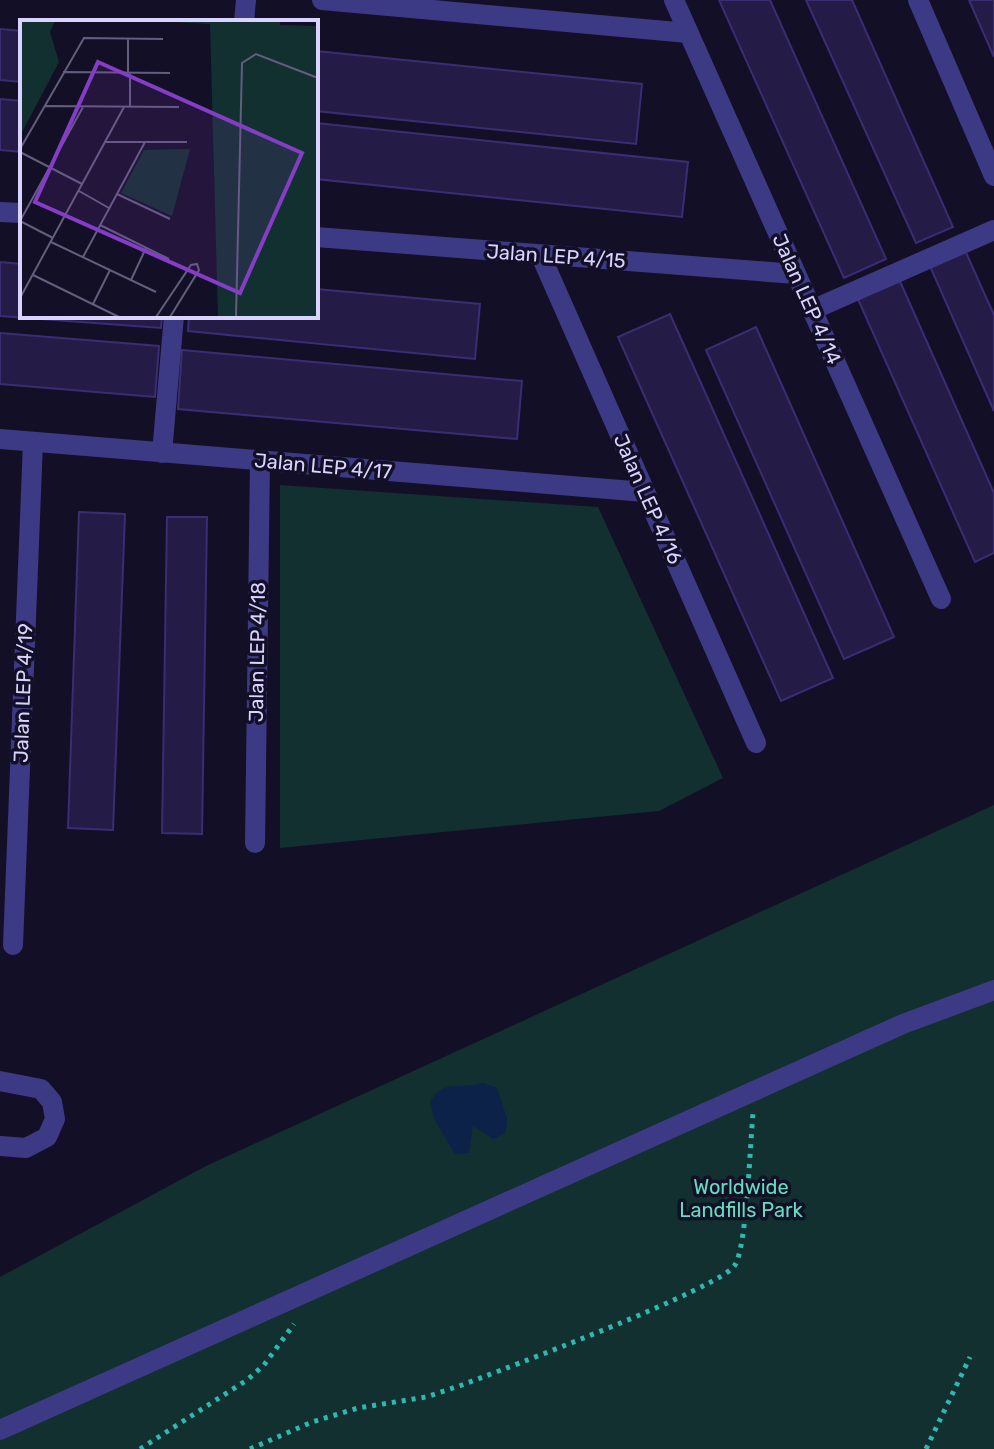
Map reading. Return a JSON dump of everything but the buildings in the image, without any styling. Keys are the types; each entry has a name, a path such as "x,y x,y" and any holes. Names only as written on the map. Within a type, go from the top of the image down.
{"street":[{"path":"244,20 246,0"},
{"path":"322,0 688,33"},
{"name":"Jalan LEP 4/14","path":"674,0 941,599"},
{"path":"918,0 994,176"},
{"path":"0,212 20,213"},
{"path":"812,310 994,230"},
{"name":"Jalan LEP 4/15","path":"318,237 796,274"},
{"name":"Jalan LEP 4/16","path":"541,256 756,743"},
{"path":"162,453 174,318"},
{"name":"Jalan LEP 4/17","path":"0,439 645,492"},
{"name":"Jalan LEP 4/19","path":"13,945 10,777 33,442"},
{"name":"Jalan LEP 4/18","path":"255,843 260,461"},
{"path":"0,1430 903,1024 994,990"},
{"path":"0,1081 41,1089 52,1102 55,1119 47,1137 26,1148 0,1146"}],"path":[{"path":"250,1449 312,1422 358,1408 426,1397 462,1385 683,1296 724,1276 735,1265 741,1240 754,1092"},
{"path":"140,1449 247,1380 264,1365 320,1288"},
{"path":"926,1449 970,1357"}],"green space":[{"path":"280,485 598,507 723,778 659,811 280,848"},
{"name":"Worldwide Landfills Park","path":"994,805 994,1449 0,1449 0,1277 206,1166"}],"water":[{"path":"483,1083 497,1088 507,1118 506,1132 494,1139 473,1126 469,1153 455,1154 435,1121 430,1102 447,1087"}]}
